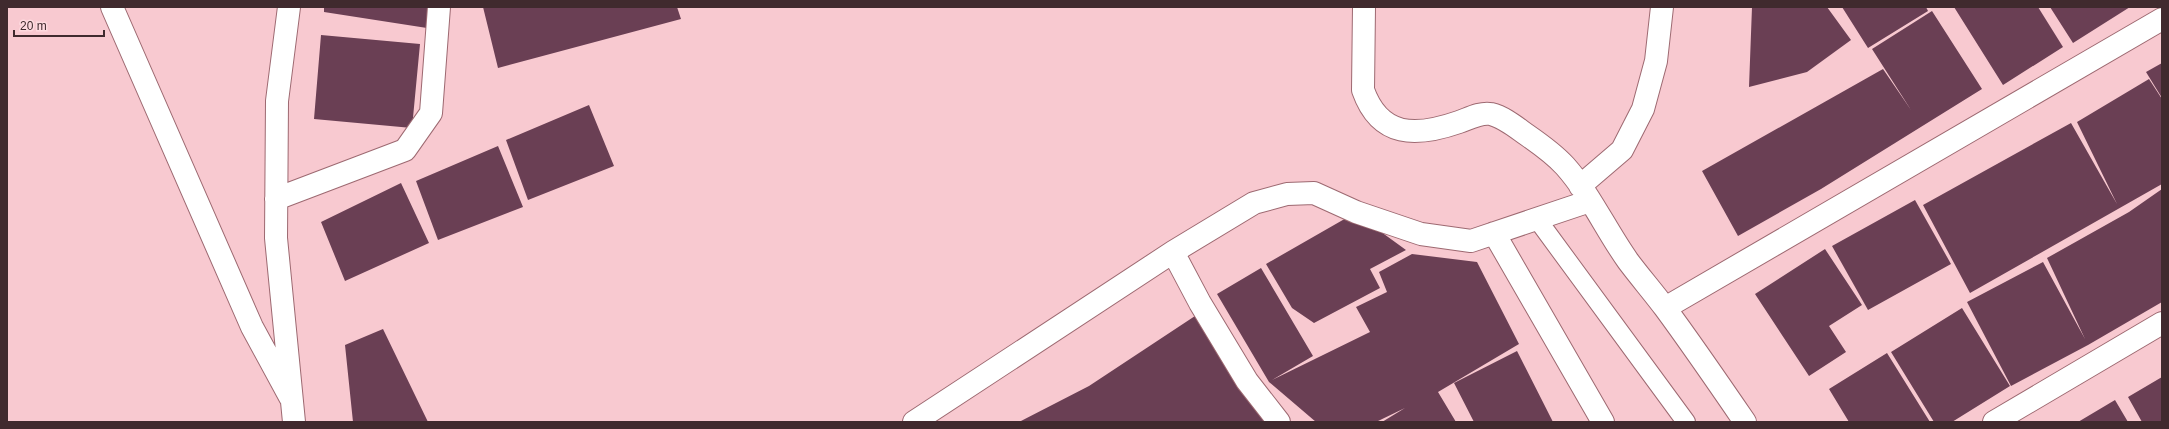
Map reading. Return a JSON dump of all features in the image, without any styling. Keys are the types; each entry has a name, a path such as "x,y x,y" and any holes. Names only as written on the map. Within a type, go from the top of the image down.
{"street":[{"path":"112,7 252,327 290,397"},
{"path":"289,7 277,101 276,238 290,397 294,422"},
{"path":"276,199 405,150 431,113 439,7"},
{"path":"1364,7 1363,90 1367,101 1378,117 1398,130 1420,133 1480,115 1490,114 1516,127 1551,153 1564,165 1585,194 1628,261 1665,308 1745,422"},
{"path":"914,422 1173,252 1254,203 1287,194 1314,192 1356,212 1421,234 1471,241 1537,219 1585,194 1622,150 1643,109 1656,61 1662,7"},
{"path":"1665,308 2162,19"},
{"path":"1494,234 1603,422"},
{"path":"1173,252 1200,303 1246,381 1279,422"},
{"path":"1994,422 2162,323"}],"lane":[{"path":"1537,219 1686,422"}],"building":[{"path":"324,7 430,7 427,28 324,12"},
{"path":"483,7 677,7 681,19 498,68"},
{"path":"1752,7 1827,7 1851,40 1807,72 1749,87"},
{"path":"1842,7 1926,7 1928,11 1868,48"},
{"path":"1954,7 2038,7 2063,47 2003,85"},
{"path":"2050,7 2130,7 2073,43"},
{"path":"1932,11 1982,89 1821,189 1738,236 1702,171 1883,69 1911,110 1872,49"},
{"path":"321,35 420,44 412,128 314,119"},
{"path":"2162,63 2162,98 2146,72"},
{"path":"2149,79 2162,99 2162,184 1970,293 1923,205 2071,123 2117,204 2077,122"},
{"path":"589,105 614,166 528,200 506,140"},
{"path":"498,146 523,207 438,240 416,181"},
{"path":"401,183 429,243 345,281 321,222"},
{"path":"2162,189 2162,302 2088,345 2011,386 1967,302 2043,262 2085,339 2047,258 2129,212"},
{"path":"1915,200 1951,264 1868,310 1832,246"},
{"path":"1355,213 1406,250 1370,269 1380,288 1314,323 1292,308 1266,264"},
{"path":"1825,249 1862,305 1829,326 1846,352 1809,376 1755,294"},
{"path":"1412,254 1477,262 1519,344 1438,392 1456,422 1382,422 1405,408 1376,422 1316,422 1269,382 1217,294 1261,268 1313,356 1272,380 1370,332 1356,307 1387,292 1379,272"},
{"path":"1962,308 2010,386 1952,422 1934,422 1891,352"},
{"path":"1195,316 1268,422 1019,422 1089,386"},
{"path":"383,329 428,422 353,422 345,345"},
{"path":"1517,351 1553,422 1474,422 1454,383"},
{"path":"1887,353 1930,422 1849,422 1829,389"},
{"path":"2162,377 2162,422 2142,422 2128,397"},
{"path":"2115,400 2128,422 2078,422"}]}
